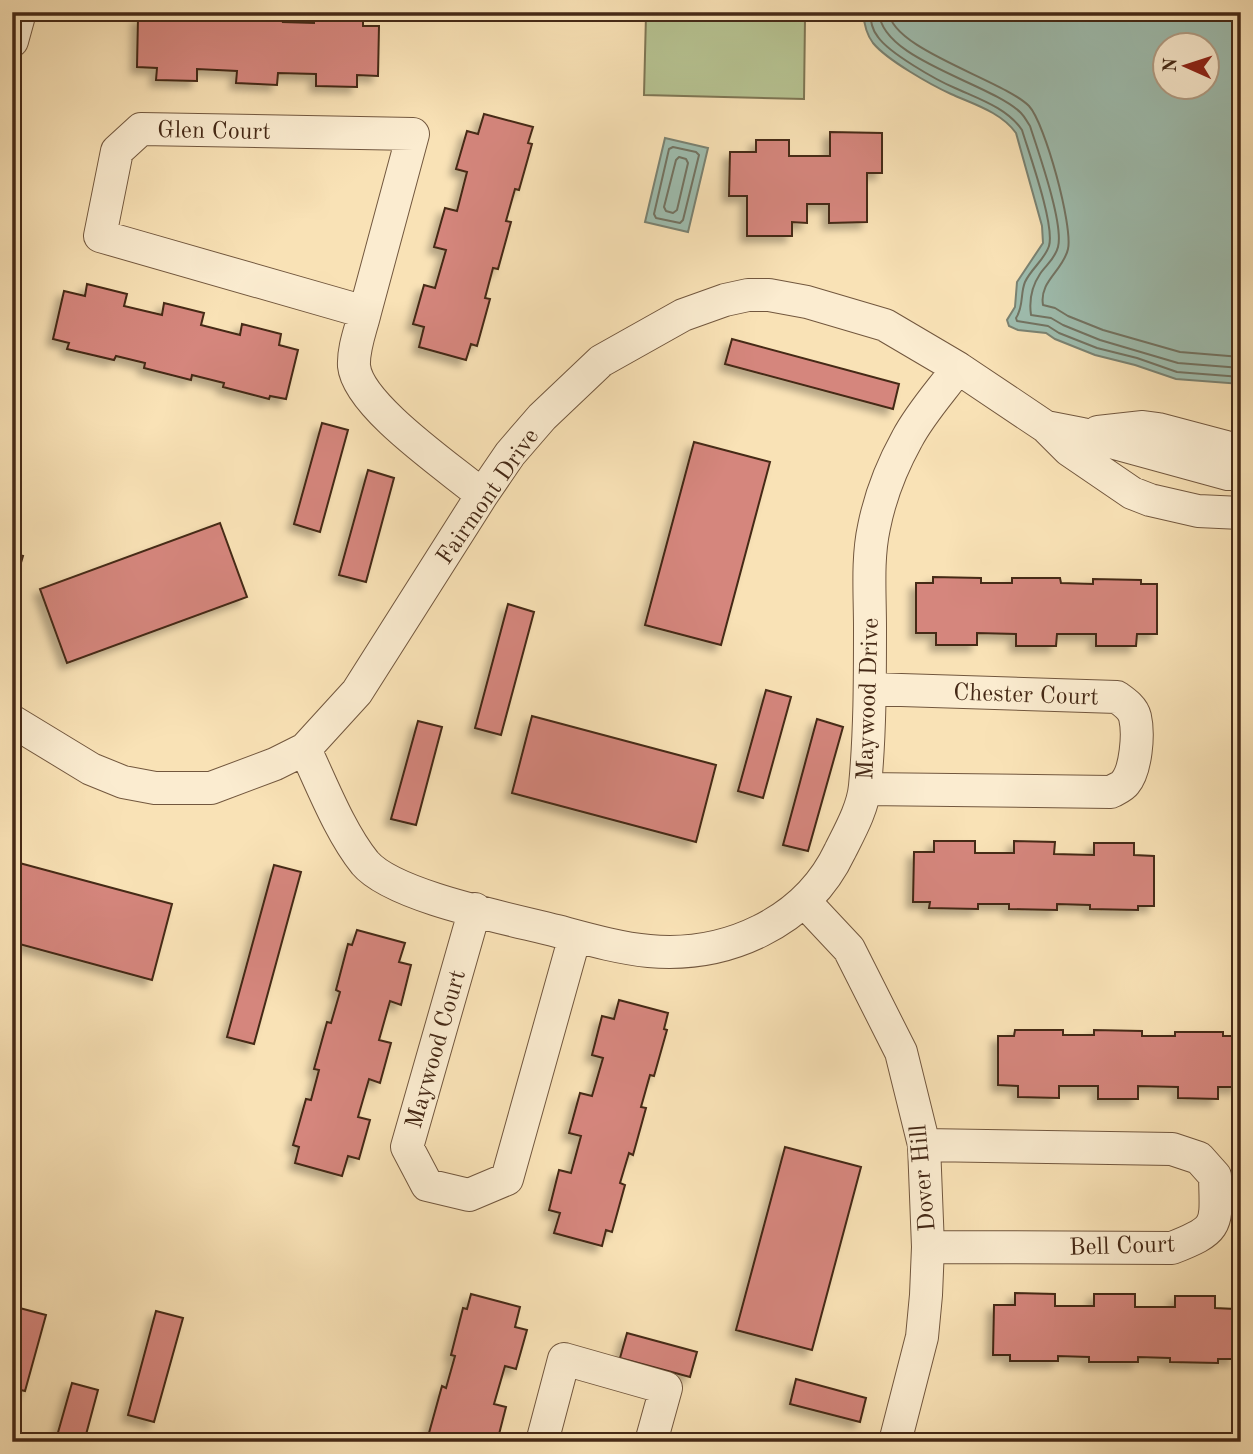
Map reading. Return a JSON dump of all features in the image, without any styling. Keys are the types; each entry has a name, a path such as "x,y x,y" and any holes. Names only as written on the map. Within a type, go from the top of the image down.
{"street":[{"path":"12,41 20,12"},
{"name":"Glen Court","path":"365,313 100,236 117,152 141,129 413,134 365,313 355,349 357,380 371,402 482,495"},
{"name":"Fairmont Drive","path":"12,721 91,769 123,782 155,788 211,788 275,764 305,749 357,692 482,495 510,454 542,417 601,361 664,324 725,300 748,295 769,295 820,306 885,325 958,368 1046,427 1069,450 1132,493 1198,511 1232,513"},
{"name":"Maywood Drive","path":"305,749 350,841 366,864 385,880 412,891 575,936 648,951 697,950 729,943 763,930 804,901 836,860 855,821 865,789 870,690 869,569 873,530 881,497 907,438 958,368"},
{"name":"Fairmont Drive","path":"1046,427 1237,466"},
{"path":"1232,513 1237,466"},
{"name":"Chester Court","path":"865,789 1111,792 1124,785 1134,767 1135,716 1127,704 1117,697 870,690"},
{"name":"Dover Hill","path":"804,901 849,950 901,1052 924,1145 928,1247 922,1337 895,1442"},
{"name":"Maywood Court","path":"475,909 408,1147 427,1185 469,1195 507,1179 575,936"},
{"name":"Bell Court","path":"924,1145 1172,1149 1199,1158 1215,1176 1216,1220 1208,1232 1172,1248 928,1247"},
{"path":"542,1442 564,1359 666,1388 651,1442"}],"green space":[{"path":"646,15 805,18 804,99 644,95"}],"water":[{"path":"863,12 1241,12 1241,384 1176,379 1095,355 1046,333 1018,330 1009,326 1007,320 1015,307 1017,282 1043,243 1042,226 1016,133 995,114 932,85 888,57 871,40"},
{"path":"665,138 708,148 688,232 645,222"}],"building":[{"path":"155,13 203,15 202,20 235,21 235,15 284,17 283,22 314,23 314,18 363,19 363,26 379,26 378,76 357,75 357,87 316,86 316,74 278,73 277,85 236,83 237,71 197,69 197,81 156,80 157,68 137,67 138,17 154,17"},
{"path":"484,114 533,127 528,143 532,144 519,190 515,189 506,221 511,222 498,269 493,268 485,298 490,299 477,346 471,344 466,360 419,347 424,327 413,324 424,285 435,288 446,250 434,247 445,208 457,211 467,172 456,169 467,131 478,134"},
{"path":"830,132 882,133 882,173 867,173 867,222 829,223 829,204 807,204 807,223 792,222 792,236 747,236 747,196 729,196 730,152 756,152 756,140 789,140 789,156 830,156"},
{"path":"87,284 127,294 124,306 162,315 164,303 204,313 201,325 240,335 242,324 281,334 279,345 298,350 286,399 270,396 269,399 223,387 224,383 192,375 191,380 144,368 145,363 116,356 114,360 67,349 69,343 53,339 64,291 85,296"},
{"path":"732,339 899,384 893,409 725,364"},
{"path":"322,423 348,430 320,532 294,524"},
{"path":"694,442 770,462 721,645 645,625"},
{"path":"368,470 394,478 366,582 339,575"},
{"path":"220,523 247,597 67,663 40,589"},
{"path":"12,553 23,556 12,593"},
{"path":"933,577 981,578 981,583 1012,583 1012,578 1060,578 1061,583 1093,584 1093,579 1141,580 1141,584 1157,584 1157,634 1137,634 1136,646 1096,646 1096,634 1057,634 1056,646 1016,646 1016,634 977,633 977,645 936,645 936,633 916,633 916,583 933,583"},
{"path":"508,604 534,612 501,735 475,728"},
{"path":"766,690 791,697 763,798 738,791"},
{"path":"532,716 716,765 696,842 512,793"},
{"path":"817,719 843,727 808,851 783,845"},
{"path":"418,721 442,727 416,825 391,819"},
{"path":"934,841 975,841 975,853 1014,853 1014,841 1055,842 1054,854 1094,855 1094,843 1134,843 1134,855 1154,856 1154,906 1138,906 1138,910 1090,909 1090,905 1057,904 1057,910 1009,909 1009,904 978,904 978,909 929,908 930,902 913,902 914,852 934,852"},
{"path":"12,861 172,904 152,980 12,942"},
{"path":"274,865 301,872 254,1044 227,1037"},
{"path":"357,930 405,943 399,962 411,965 401,1005 390,1001 379,1040 391,1043 380,1083 369,1079 358,1117 370,1120 359,1159 348,1156 342,1176 295,1163 299,1147 293,1145 306,1099 311,1100 319,1070 314,1069 327,1022 331,1023 340,992 336,990 348,944 352,945"},
{"path":"619,1000 668,1013 664,1029 667,1030 654,1076 650,1075 641,1107 646,1108 633,1155 629,1153 620,1183 625,1185 612,1232 606,1230 602,1246 554,1233 560,1213 549,1210 559,1170 571,1173 581,1136 569,1133 580,1093 592,1096 603,1058 592,1055 602,1016 614,1019"},
{"path":"1015,1030 1063,1030 1063,1035 1094,1035 1094,1030 1142,1031 1142,1036 1175,1036 1175,1032 1223,1032 1223,1036 1239,1036 1239,1087 1218,1087 1218,1099 1178,1098 1178,1087 1138,1086 1138,1099 1098,1099 1098,1086 1059,1086 1059,1098 1018,1097 1018,1086 998,1085 998,1036 1014,1036"},
{"path":"785,1147 861,1167 812,1350 736,1330"},
{"path":"1015,1293 1055,1294 1055,1306 1094,1306 1094,1294 1135,1294 1135,1307 1175,1307 1175,1296 1215,1296 1215,1308 1235,1309 1235,1359 1218,1359 1218,1363 1170,1362 1170,1358 1138,1357 1138,1362 1089,1362 1089,1357 1058,1356 1058,1361 1010,1361 1010,1355 993,1355 994,1305 1015,1305"},
{"path":"471,1294 520,1307 515,1327 527,1330 516,1369 505,1366 494,1404 506,1407 497,1442 432,1442 434,1435 429,1433 442,1386 446,1388 455,1356 451,1355 463,1308 467,1309"},
{"path":"12,1306 46,1315 25,1391 12,1388"},
{"path":"156,1311 183,1318 154,1422 128,1415"},
{"path":"627,1333 697,1352 690,1377 620,1358"},
{"path":"796,1379 866,1398 860,1422 790,1404"},
{"path":"72,1383 98,1390 84,1442 57,1436"}]}
